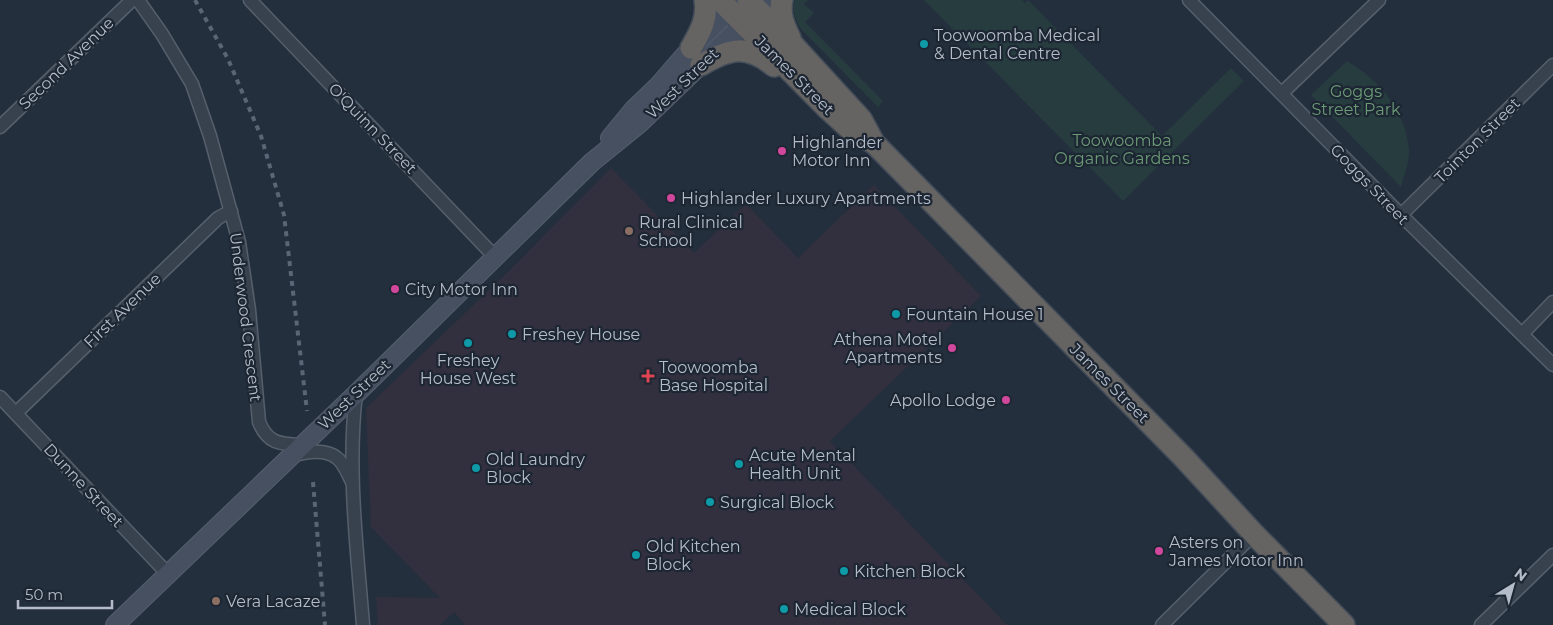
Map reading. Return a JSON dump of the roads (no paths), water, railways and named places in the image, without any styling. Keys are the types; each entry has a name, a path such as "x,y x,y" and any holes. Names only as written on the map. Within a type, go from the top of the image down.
{"highway":[{"path":"704,0 706,18 696,57 719,55 730,51 751,52 763,57 786,75 806,87"},
{"path":"782,0 781,10 785,28 795,47"},
{"name":"James Street","path":"744,6 795,47 861,119 874,143 1184,458 1254,534 1344,625"},
{"name":"James Street","path":"744,6 806,87 852,131 874,143"}],"main road":[{"name":"West Street","path":"115,625 592,162 624,120 696,57 744,6"}],"street":[{"name":"Second Avenue","path":"0,127 132,0"},
{"name":"Underwood Crescent","path":"138,0 162,34 192,84 210,136 239,242 249,310 259,422 262,431 269,438 295,451 301,453 320,452 337,458 352,482"},
{"name":"O'Quinn Street","path":"250,0 495,257"},
{"name":"Goggs Street","path":"1190,0 1400,215 1553,365"},
{"path":"1282,93 1379,0"},
{"name":"Tointon Street","path":"1400,215 1553,65"},
{"name":"First Avenue","path":"16,413 218,218 231,211"},
{"path":"1522,334 1553,302"},
{"path":"356,393 352,482 363,625"},
{"name":"Dunne Street","path":"0,397 167,573"},
{"path":"1162,625 1254,534"},
{"path":"1481,625 1553,555"}],"railway":[{"path":"195,0 228,59 261,136 284,215 307,411"},
{"path":"313,482 325,625"}],"place":[{"name":"Toowoomba Medical & Dental Centre","path":"924,44"},
{"name":"Highlander Motor Inn","path":"782,151"},
{"name":"Highlander Luxury Apartments","path":"671,198"},
{"name":"Rural Clinical School","path":"629,231"},
{"name":"City Motor Inn","path":"395,289"},
{"name":"Fountain House 1","path":"896,314"},
{"name":"Freshey House","path":"512,334"},
{"name":"Freshey House West","path":"468,343"},
{"name":"Athena Motel Apartments","path":"952,348"},
{"name":"Toowoomba Base Hospital","path":"648,376"},
{"name":"Apollo Lodge","path":"1006,400"},
{"name":"Acute Mental Health Unit","path":"739,464"},
{"name":"Old Laundry Block","path":"476,468"},
{"name":"Surgical Block","path":"710,502"},
{"name":"Asters on James Motor Inn","path":"1159,551"},
{"name":"Old Kitchen Block","path":"636,555"},
{"name":"Kitchen Block","path":"844,571"},
{"name":"Vera Lacaze","path":"216,601"},
{"name":"Medical Block","path":"784,609"}],"park label":[{"name":"Goggs Street Park","path":"1356,100"},
{"name":"Toowoomba Organic Gardens","path":"1122,149"}]}
